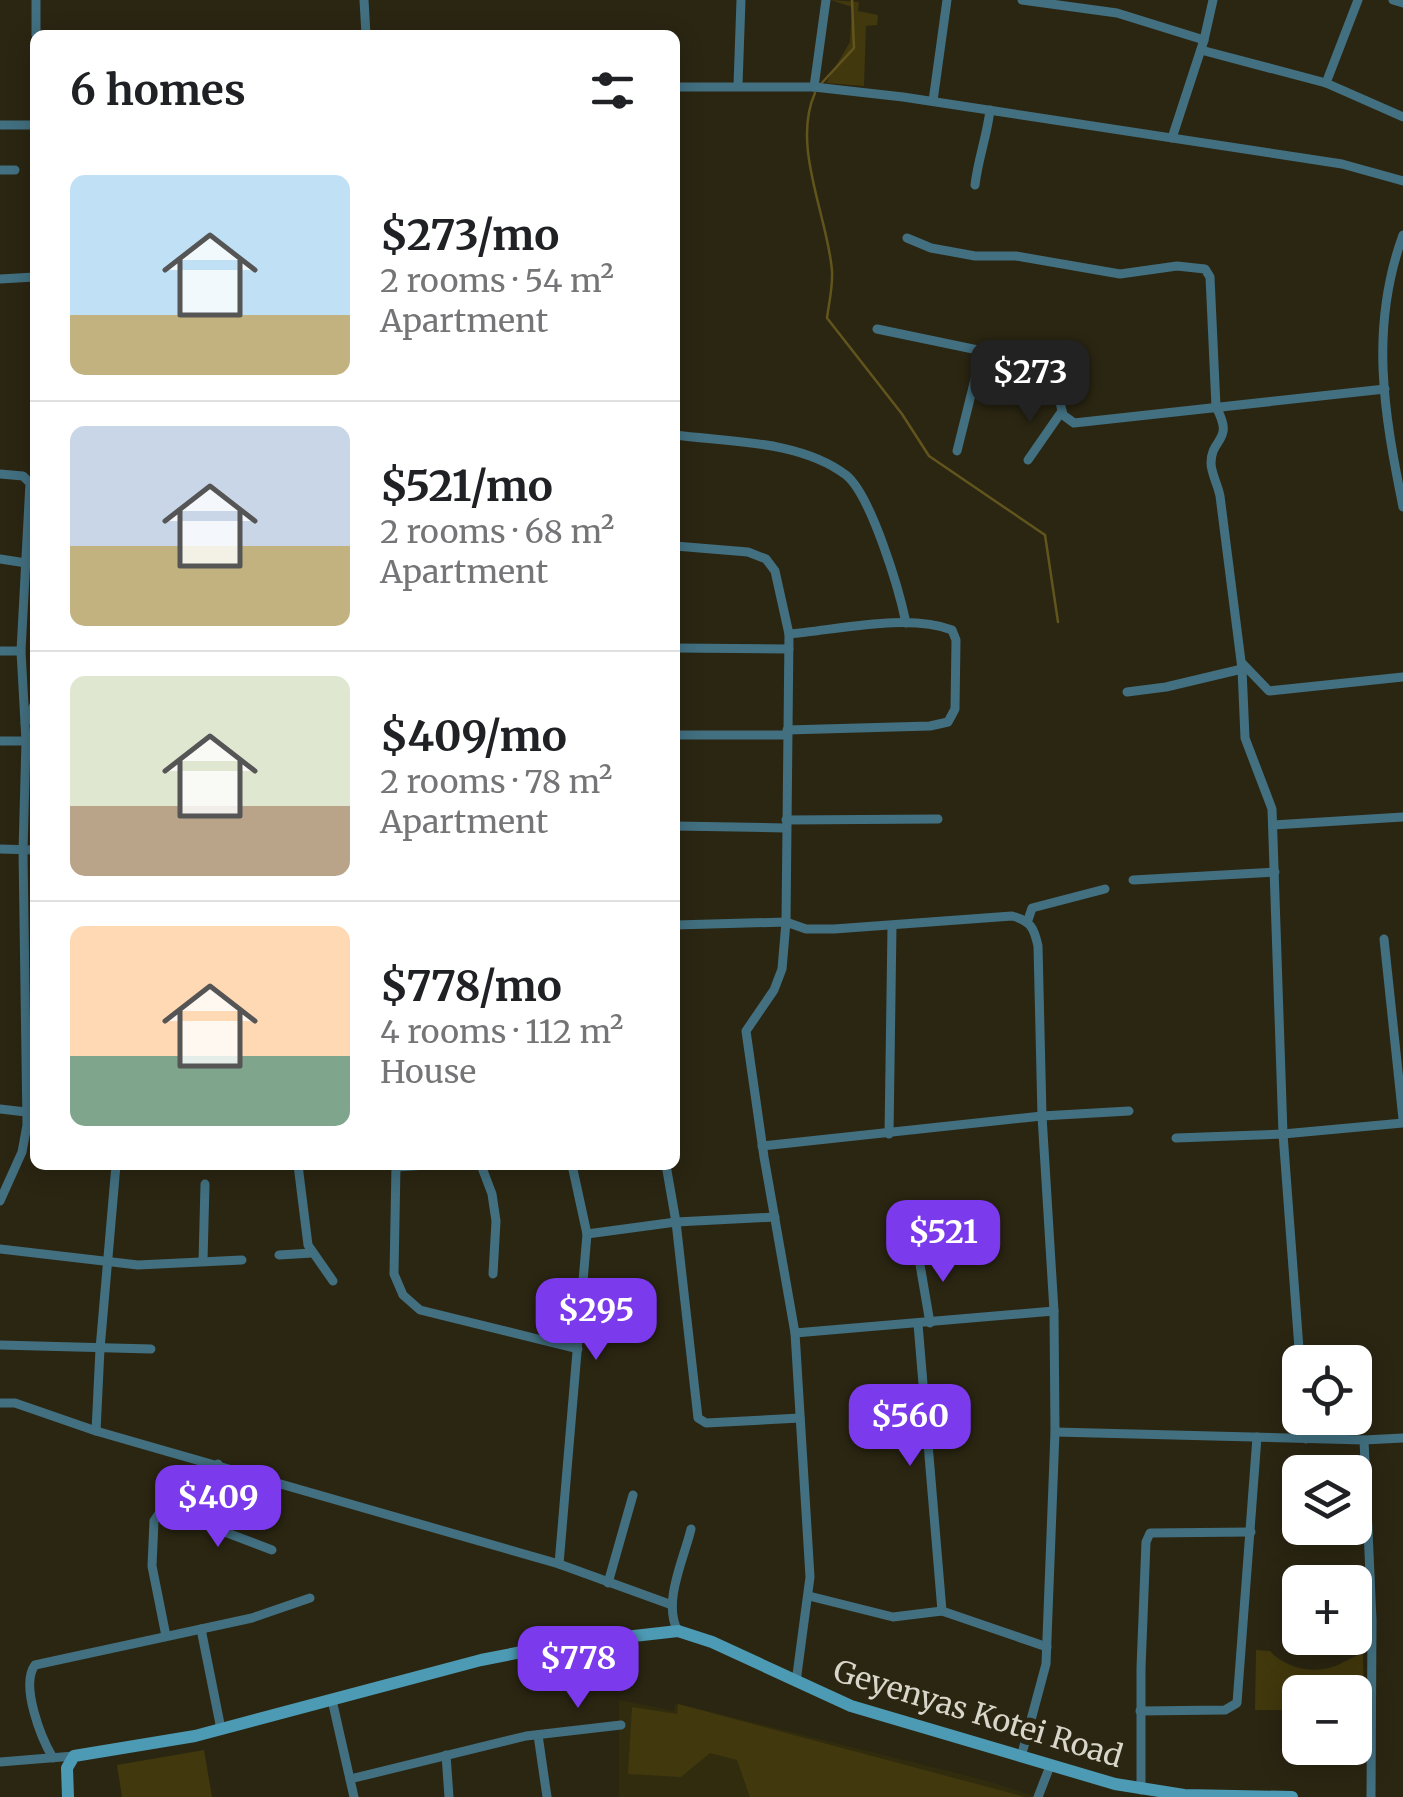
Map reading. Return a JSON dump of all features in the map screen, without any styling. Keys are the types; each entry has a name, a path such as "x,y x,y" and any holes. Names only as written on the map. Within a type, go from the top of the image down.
{"street":[{"path":"36,0 36,30"},
{"path":"364,0 366,30"},
{"path":"738,85 740,0"},
{"path":"814,87 826,0"},
{"path":"933,101 947,0"},
{"path":"1022,0 1117,13 1326,84 1403,116"},
{"path":"1172,138 1203,45 1213,0"},
{"path":"1326,84 1358,0"},
{"path":"1393,0 1403,3"},
{"path":"680,87 814,87 933,101 1342,164 1403,181"},
{"path":"975,185 990,110"},
{"path":"0,125 30,125"},
{"path":"0,170 15,170"},
{"path":"1403,235 1382,310 1381,346 1403,507"},
{"path":"907,238 931,248 975,256 1016,256 1120,274 1177,266 1205,269 1210,277 1216,408 1224,424 1224,436 1212,455 1212,468 1220,496 1242,666 1246,738 1272,810 1283,1134 1299,1345"},
{"path":"0,279 30,277"},
{"path":"876,328 1040,362 1050,370 1062,410 1074,423 1385,389"},
{"path":"957,451 982,352"},
{"path":"1028,460 1062,410"},
{"path":"680,436 802,453 849,477 869,510 900,594 906,622"},
{"path":"0,474 23,476 30,483 21,651 26,741 23,851 30,941"},
{"path":"680,546 748,552 766,558 775,572 789,634 786,922 782,968 774,990 746,1031 795,1333 809,1596 796,1682"},
{"path":"0,560 26,562"},
{"path":"680,735 930,726 948,722 955,709 956,640 952,630 906,622 789,634"},
{"path":"680,648 789,649"},
{"path":"0,650 21,651"},
{"path":"1242,666 1269,690 1403,677"},
{"path":"1126,692 1166,687 1242,666"},
{"path":"24,724 30,713"},
{"path":"0,741 26,741"},
{"path":"1273,825 1403,817"},
{"path":"680,826 938,819"},
{"path":"0,849 30,850"},
{"path":"1133,880 1274,872"},
{"path":"1028,920 1032,908 1105,890"},
{"path":"680,924 892,926 1012,916 1028,920 1034,929 1038,946 1042,1116 1054,1311 1055,1432 1048,1647 1021,1757"},
{"path":"889,1134 892,926"},
{"path":"1176,1138 1283,1134 1403,1121 1384,939"},
{"path":"30,1055 26,1112 30,1122"},
{"path":"0,1109 26,1112"},
{"path":"762,1146 1042,1116 1128,1112"},
{"path":"0,1201 30,1128"},
{"path":"96,1430 116,1170"},
{"path":"299,1170 306,1239 332,1281"},
{"path":"396,1170 394,1274 403,1295 420,1310 578,1349"},
{"path":"483,1170 496,1221 493,1274"},
{"path":"559,1564 587,1234 573,1170"},
{"path":"667,1170 698,1418 706,1423 800,1418"},
{"path":"203,1262 205,1184"},
{"path":"587,1234 676,1222 775,1217"},
{"path":"0,1249 109,1264 242,1260"},
{"path":"279,1254 312,1253"},
{"path":"918,1253 930,1323"},
{"path":"795,1333 1054,1311"},
{"path":"918,1324 942,1612"},
{"path":"0,1345 151,1350"},
{"path":"0,1403 14,1403 559,1564 672,1605"},
{"path":"1055,1432 1403,1438"},
{"path":"1306,1435 1306,1439"},
{"path":"1140,1711 1208,1712 1237,1703 1257,1438"},
{"path":"1364,1440 1372,1620 1372,1797"},
{"path":"202,1523 218,1464"},
{"path":"608,1583 634,1495"},
{"path":"166,1636 152,1566 154,1520 162,1514 202,1523 272,1550"},
{"path":"678,1631 672,1605 692,1529"},
{"path":"1141,1790 1146,1542 1150,1534 1250,1532"},
{"path":"809,1596 894,1617 942,1612 1048,1647"},
{"path":"53,1758 42,1738 34,1709 29,1679 35,1664 252,1618 310,1598"},
{"path":"202,1629 221,1729"},
{"name":"Geyenyas Kotei Road","path":"74,1756 221,1729 481,1660 562,1644 678,1631 712,1642 862,1709 1050,1766 1141,1790 1292,1797"},
{"path":"332,1700 354,1797"},
{"path":"350,1778 538,1735 622,1725"},
{"path":"538,1735 547,1797"},
{"path":"446,1755 450,1797"},
{"path":"0,1762 74,1756"},
{"path":"68,1797 67,1768 74,1756"},
{"path":"1038,1797 1050,1766"}],"shaded area":[{"path":"831,0 859,2 858,11 878,15 877,25 866,26 864,86 826,83 850,42 852,7"},
{"path":"1256,1650 1270,1651 1290,1665 1315,1670 1363,1655 1363,1675 1282,1675 1282,1710 1255,1710"},
{"path":"619,1700 674,1711 675,1703 1038,1797 619,1797"},
{"path":"678,1704 1025,1797 750,1797 737,1760 710,1753 681,1777 628,1774 632,1707 677,1714"},
{"path":"204,1750 212,1797 122,1797 117,1765"}],"waterway":[{"path":"819,86 854,48 852,0"},
{"path":"815,93 807,136 832,271 827,318 902,414 929,456 1045,535 1058,622"}]}
